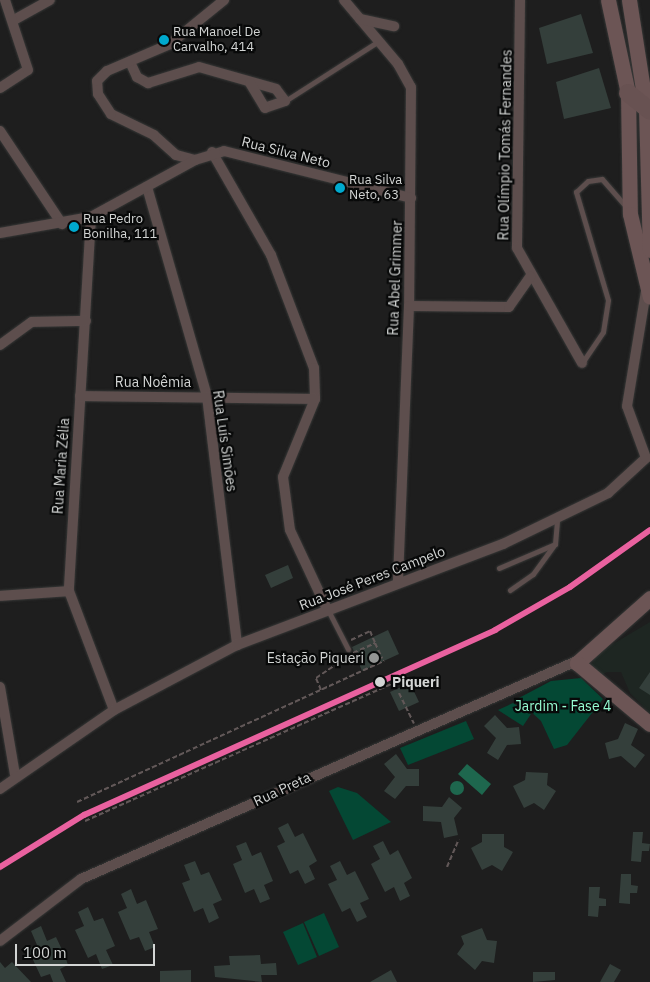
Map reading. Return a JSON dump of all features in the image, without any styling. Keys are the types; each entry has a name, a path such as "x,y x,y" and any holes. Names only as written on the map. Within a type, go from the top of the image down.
{"highway":[{"path":"628,93 648,110"}],"main road":[{"path":"608,0 628,93 630,214 648,294"},
{"path":"629,0 648,110 650,250"},
{"name":"Rua Preta","path":"574,665 650,598"},
{"path":"574,665 650,724"}],"street":[{"path":"0,88 24,74 29,64 5,0"},
{"path":"14,20 50,0"},
{"path":"195,160 170,151 154,135 111,114 98,94 100,76 170,44 224,0"},
{"name":"Rua Abel Grimmer","path":"344,0 379,41 411,87 409,306 398,581"},
{"name":"Rua Olímpio Tomás Fernandes","path":"520,0 517,248 530,277 582,363"},
{"path":"360,19 394,26"},
{"path":"130,62 137,78 148,84 199,67 276,89 285,101 265,108 250,83"},
{"path":"0,131 62,224"},
{"path":"165,177 172,162 170,151"},
{"path":"0,233 62,224 91,217 212,152 271,255 314,368 315,399 283,478 290,530 327,609"},
{"name":"Rua Silva Neto","path":"212,152 233,153 411,198"},
{"name":"Rua Luís Simões","path":"147,187 207,396 237,645"},
{"name":"Rua Maria Zélia","path":"91,217 69,591 114,710"},
{"path":"409,306 509,307 530,277"},
{"name":"Rua José Peres Campelo","path":"0,789 15,775 114,710 237,645 558,520 594,503 644,463 645,454 627,406 648,294"},
{"path":"0,346 32,322 86,321"},
{"path":"639,338 650,335"},
{"name":"Rua Noêmia","path":"80,396 207,396 315,399"},
{"path":"0,596 69,591"},
{"name":"Rua Preta","path":"0,941 81,879 574,665"},
{"path":"0,687 15,775"}],"lane":[{"path":"285,101 307,89 379,41"},
{"path":"582,363 603,332 608,300 576,200 578,187 602,180 618,193 630,214"},
{"path":"510,590 532,574 555,544 558,520"},
{"path":"499,568 555,544"},
{"path":"327,609 349,652"}],"path":[{"path":"344,643 370,631 382,658"},
{"path":"322,690 316,678 349,652 375,643"},
{"path":"77,802 384,661"},
{"path":"85,820 394,683"},
{"path":"399,693 414,724"},
{"path":"447,867 459,839"}],"shaded area":[{"path":"650,622 650,713 630,693 621,672 607,672 598,677 590,669 596,654"},
{"path":"467,764 491,784 482,795 458,774"},
{"path":"457,781 462,783 464,788 462,793 457,795 452,793 450,788 452,783"}],"green space":[{"name":"Jardim - Fase 4","path":"581,678 603,699 567,745 554,749 541,721 517,699 551,681"},
{"path":"513,703 531,714 523,726 498,710"},
{"path":"466,721 474,739 408,765 400,748"},
{"path":"338,787 357,793 391,822 353,840 329,791"},
{"path":"324,913 339,947 319,956 304,922"},
{"path":"303,923 317,957 298,965 283,932"}],"building":[{"path":"581,14 593,53 547,64 539,28"},
{"path":"599,68 611,108 564,119 556,82"},
{"path":"288,565 293,578 271,588 265,575"},
{"name":"Estação Piqueri","path":"388,630 399,654 362,671 352,647"},
{"path":"650,672 650,695 639,688"},
{"path":"410,683 419,702 399,711 390,692"},
{"path":"495,715 507,728 519,727 521,744 507,745 498,760 487,753 496,738 484,726"},
{"path":"625,723 638,729 631,745 645,755 635,768 621,756 609,759 605,743 618,739"},
{"path":"396,754 407,769 419,769 419,786 406,786 395,799 384,791 395,777 384,764"},
{"path":"526,772 548,773 547,785 556,791 544,810 534,803 524,808 513,786 525,780"},
{"path":"449,797 462,808 454,818 458,835 444,838 441,822 423,821 423,806 442,807"},
{"path":"288,823 295,837 303,833 317,861 309,866 315,879 305,884 298,870 290,874 277,846 285,842 278,828"},
{"path":"633,832 643,832 642,843 650,844 649,851 642,851 641,862 631,861"},
{"path":"482,834 504,834 504,847 513,852 502,871 492,865 482,870 471,848 482,842"},
{"path":"383,841 390,855 398,850 412,878 404,883 410,896 400,901 394,887 385,892 371,864 380,859 373,846"},
{"path":"246,842 252,856 261,852 273,881 264,885 270,899 260,903 254,889 245,893 233,864 242,860 236,846"},
{"path":"195,861 201,875 209,872 222,900 213,904 219,918 209,923 203,908 194,912 182,883 190,880 184,865"},
{"path":"340,861 347,875 355,871 369,899 360,903 367,917 357,922 350,908 342,912 328,884 337,880 330,866"},
{"path":"621,874 631,874 631,885 638,886 637,893 630,893 630,904 619,903"},
{"path":"589,887 600,887 599,898 606,899 606,906 599,906 598,917 588,916"},
{"path":"131,889 137,904 146,900 158,929 149,932 155,947 145,951 139,937 130,940 118,912 127,908 121,894"},
{"path":"88,907 94,921 103,918 115,946 106,950 113,965 102,969 96,954 88,958 75,930 84,926 78,912"},
{"path":"41,926 47,941 56,937 65,956 68,965 60,969 66,982 53,982 50,974 41,977 28,949 37,945 31,931"},
{"path":"482,928 487,940 497,941 494,963 482,961 475,970 457,954 464,944 461,936"},
{"path":"260,955 261,964 276,963 277,975 261,975 262,982 215,977 214,966 230,965 229,956"},
{"path":"0,962 5,968 12,962 31,982 0,982"},
{"path":"610,964 621,970 614,982 600,982"},
{"path":"191,970 191,982 160,982 160,971"},
{"path":"391,970 397,982 370,982"},
{"path":"533,972 555,972 555,980 533,982"}],"transit line":[{"path":"0,867 84,815 495,630 570,587 650,530"}],"place":[{"name":"Rua Manoel De Carvalho, 414","path":"164,40"},
{"name":"Rua Silva Neto, 63","path":"340,188"},
{"name":"Rua Pedro Bonilha, 111","path":"74,227"},
{"name":"Estação Piqueri","path":"374,658"},
{"name":"Piqueri","path":"380,682"}]}
